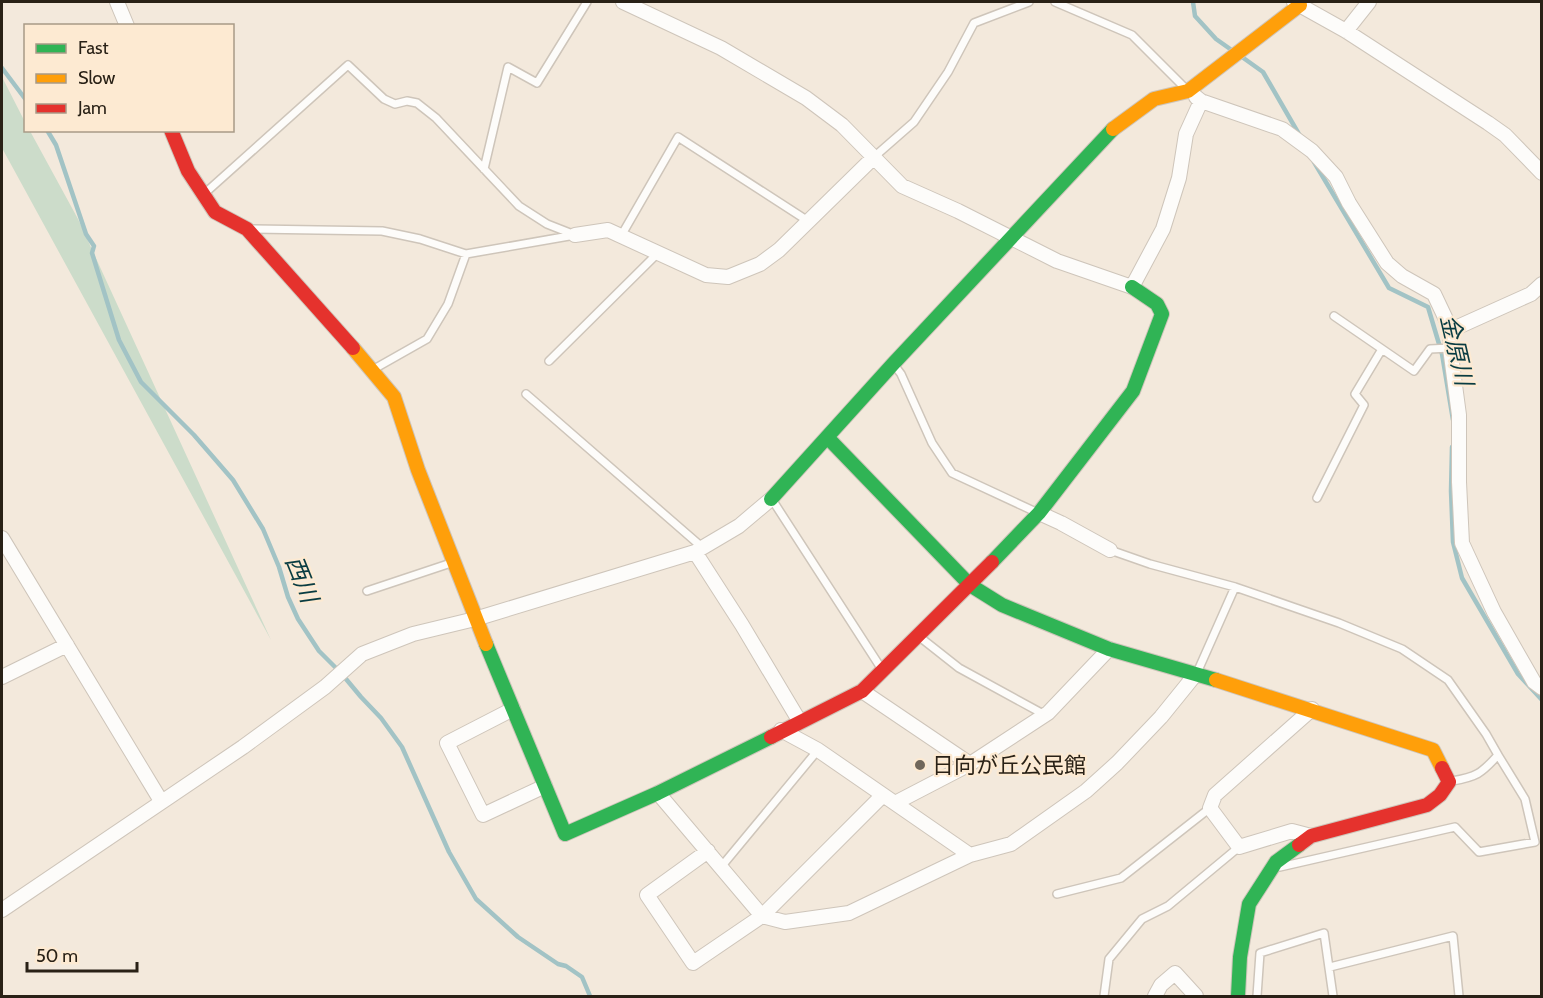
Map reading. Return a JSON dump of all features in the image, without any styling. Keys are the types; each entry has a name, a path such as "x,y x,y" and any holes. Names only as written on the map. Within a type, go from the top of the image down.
{"street":[{"path":"117,2 126,24"},
{"path":"172,132 188,171 215,212 247,229 394,397 418,470 475,619 565,834 658,793 862,691 970,585 1039,513 1133,391 1162,314 1157,304 1132,287 1057,261 902,186 842,125 806,98 721,48 623,2"},
{"path":"1346,31 1369,2"},
{"path":"2,910 252,741 325,687 362,654 413,634 475,619 699,550 739,526 771,499 893,364 1115,126 1154,99 1188,91 1297,3 1346,31 1505,135 1542,173"},
{"path":"1188,91 1201,101 1282,129 1312,151 1336,177 1349,203 1388,263 1402,276 1434,294 1451,330 1450,348 1458,415 1462,543 1494,612 1534,682 1542,688"},
{"path":"1132,287 1163,229 1179,178 1186,134 1201,101"},
{"path":"575,235 608,230 706,275 728,277 760,264 779,250 874,157"},
{"path":"1451,330 1531,294 1542,284"},
{"path":"827,437 970,585 1002,605 1109,649 1312,709 1433,750 1449,782 1440,795 1427,805 1311,836 1276,862 1249,904 1240,957 1238,996"},
{"path":"1039,513 1110,549"},
{"path":"2,538 161,801"},
{"path":"699,550 800,722"},
{"path":"2,677 67,645"},
{"path":"708,851 647,895 693,963 762,916 889,799 970,764 1045,715 1109,649"},
{"path":"658,793 762,916 785,922 849,914 970,855 1011,844 1086,791 1125,756 1195,675"},
{"path":"862,691 970,764"},
{"path":"1311,836 1292,831 1239,847 1210,808 1215,795 1312,709"},
{"path":"513,710 447,743 483,815 545,786"},
{"path":"781,730 818,750 970,855"},
{"path":"1155,996 1161,985 1175,973 1196,996"}],"lane":[{"path":"484,169 508,67 537,83 587,2"},
{"path":"874,157 914,122 948,72 974,23 1029,2"},
{"path":"1054,2 1132,35 1188,91"},
{"path":"204,195 348,65 384,99 395,104 407,101 417,103 436,118 519,206 547,224 575,235"},
{"path":"621,236 678,137 808,221"},
{"path":"247,229 382,231 420,238 466,254 575,235"},
{"path":"549,361 658,253"},
{"path":"371,370 427,339 448,304 466,254"},
{"path":"1334,316 1414,371 1430,349 1450,348"},
{"path":"1317,498 1364,405 1355,394 1382,349"},
{"path":"893,364 901,374 932,443 952,473 1039,513"},
{"path":"526,394 699,550"},
{"path":"771,499 882,670"},
{"path":"1110,549 1150,564 1235,587 1339,623 1402,649 1448,680 1462,698 1525,799 1535,842 1479,852 1455,827 1272,869"},
{"path":"367,591 453,562"},
{"path":"1195,675 1235,587"},
{"path":"919,636 959,668 1045,715"},
{"path":"721,867 818,750"},
{"path":"1449,782 1472,777 1482,772 1498,755"},
{"path":"1057,894 1121,878 1210,808"},
{"path":"1104,996 1109,959 1142,919 1168,906 1239,847"},
{"path":"1257,996 1260,953 1324,933 1333,996"},
{"path":"1330,967 1453,936 1459,996"}],"green space":[{"path":"2,77 24,120 24,132 31,132 78,219 271,640 2,148"}],"waterway":[{"name":"金原川","path":"1193,2 1195,16 1216,39 1233,51"},
{"name":"金原川","path":"1242,57 1263,72 1300,136"},
{"name":"西川","path":"2,68 24,97"},
{"name":"西川","path":"48,132 56,145 86,234 94,246 92,253 119,340 141,382 194,435 233,480 263,529 298,619 319,651 381,718 402,747 449,852 476,899 518,937 582,977 590,996"},
{"name":"金原川","path":"1314,162 1389,288 1428,307 1442,354 1453,420"},
{"name":"金原川","path":"1452,447 1453,542 1462,578 1518,674 1542,700"}],"traffic: fast":[{"path":"771,499 893,364 1113,129"},
{"path":"992,562 1039,513 1133,391 1162,314 1157,304 1132,287"},
{"path":"827,437 970,585 1002,605 1109,649 1216,680"},
{"path":"486,644 565,834 658,793 771,737"},
{"path":"1238,996 1240,957 1249,904 1276,862 1299,845"}],"traffic: slow":[{"path":"1113,129 1154,99 1188,91 1300,5"},
{"path":"353,348 394,397 418,470 486,644"},
{"path":"1216,680 1433,750 1442,768"}],"traffic: jam":[{"path":"172,132 188,171 215,212 247,229 353,348"},
{"path":"771,737 862,691 992,562"},
{"path":"1299,845 1311,836 1427,805 1440,795 1449,782 1442,768"}],"place":[{"name":"日向が丘公民館","path":"920,765"}]}
